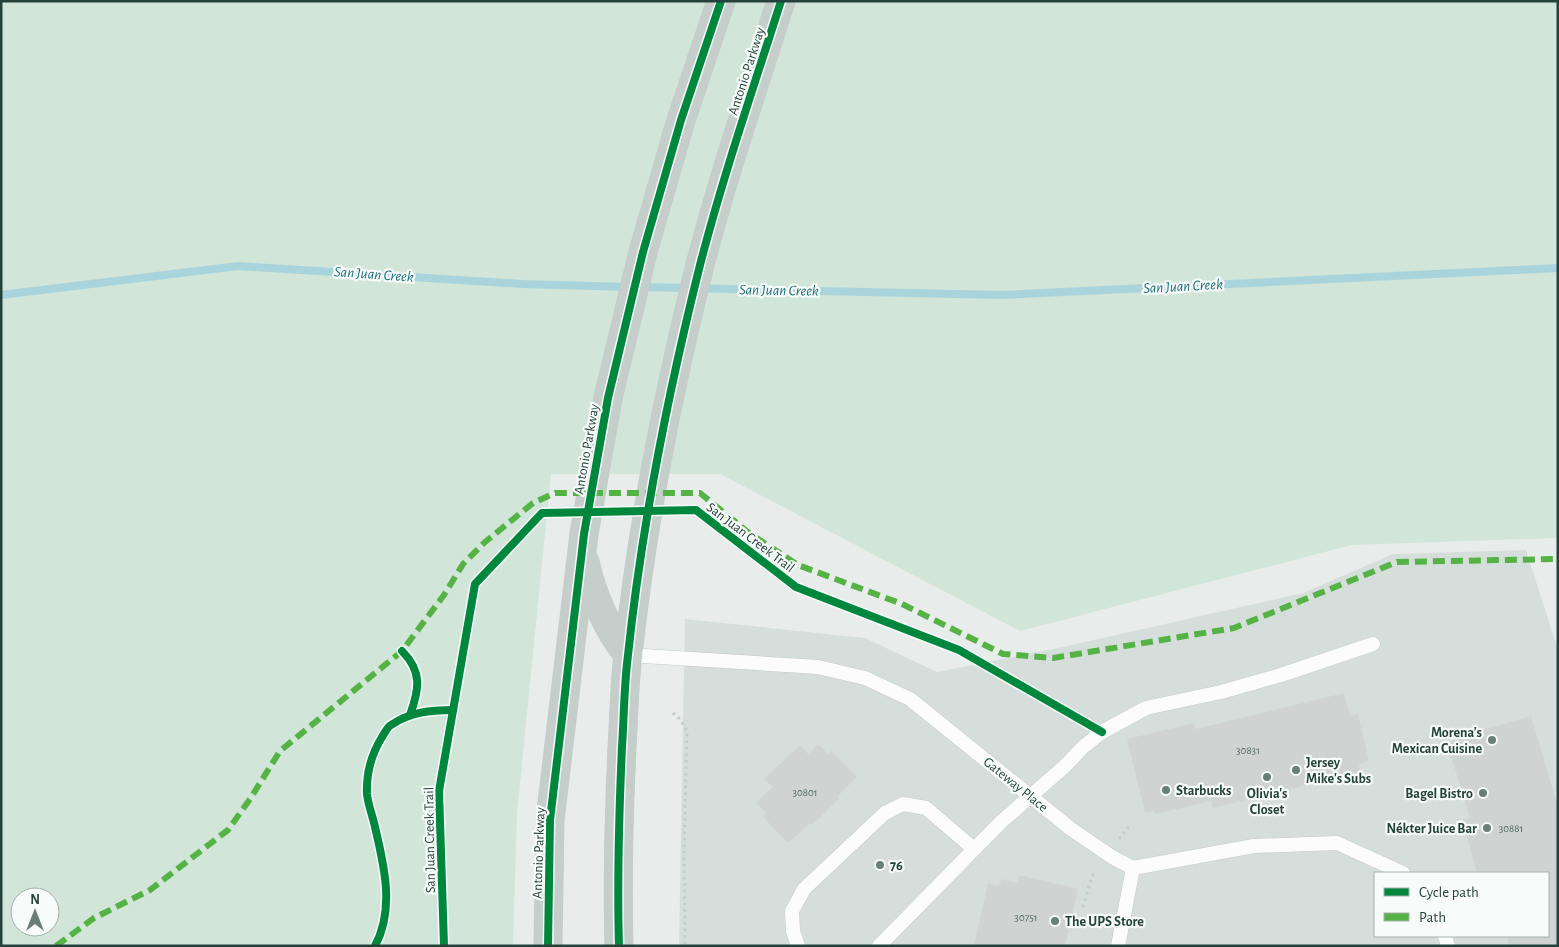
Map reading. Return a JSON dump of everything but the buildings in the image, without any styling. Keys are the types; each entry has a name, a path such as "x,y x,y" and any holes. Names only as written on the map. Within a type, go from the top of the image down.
{"highway":[{"name":"Antonio Parkway","path":"548,946 550,820 583,542 608,398 643,252 681,120 721,1"},
{"name":"Antonio Parkway","path":"619,946 618,819 628,655 643,543 668,407 701,264 781,1"},
{"path":"583,542 591,588 607,625 617,642 628,655"}],"lane":[{"path":"879,946 974,848 1083,747 1102,732 1146,708 1221,692 1281,675 1373,644"},
{"name":"Gateway Place","path":"628,655 818,667 865,678 910,699 1071,829 1133,868"},
{"path":"798,946 793,931 792,911 804,889 885,813 903,804 926,808 974,848"},
{"path":"1118,946 1133,868 1254,846 1337,843 1401,872"}],"path":[{"path":"673,713 680,719 687,731 684,847 685,946"},
{"path":"1083,907 1092,876 1108,854"}],"shaded area":[{"path":"1526,550 1558,650 1558,946 679,946 685,619 865,638 937,672 1058,648 1303,593 1393,554"}],"green space":[{"path":"1,1 1558,1 1558,538 1352,545 1020,631 720,474 551,474 517,814 513,946 1,946"}],"waterway":[{"name":"San Juan Creek","path":"1,295 238,266 523,284 629,287"},
{"name":"San Juan Creek","path":"641,287 1002,295 1558,268"}],"marked path":[{"path":"56,946 94,918 150,890 228,830 280,751 402,651 444,595 463,564 485,542 533,503 555,493 700,493 749,533 798,565 902,604 1003,654 1053,658 1234,628 1397,562 1558,559"}],"cycle path":[{"path":"548,946 550,820 584,534 608,398 643,252 681,120 721,1"},
{"path":"619,946 619,846 625,690 634,606 648,508 677,362 700,265 728,166 781,1"},
{"name":"San Juan Creek Trail","path":"444,946 439,791 475,584 542,513 696,510 796,587 959,650 1102,732"},
{"path":"402,651 409,659 416,674 416,697 410,715"},
{"path":"375,946 385,917 386,887 382,856 367,794 367,778 372,757 387,729 398,721 421,713 453,710"}],"place":[{"name":"Morena's Mexican Cuisine","path":"1492,740"},
{"name":"Jersey Mike's Subs","path":"1296,770"},
{"name":"Olivia's Closet","path":"1267,777"},
{"name":"Starbucks","path":"1166,790"},
{"name":"Bagel Bistro","path":"1483,793"},
{"name":"Nékter Juice Bar","path":"1487,828"},
{"name":"76","path":"880,865"},
{"name":"The UPS Store","path":"1055,921"}]}
